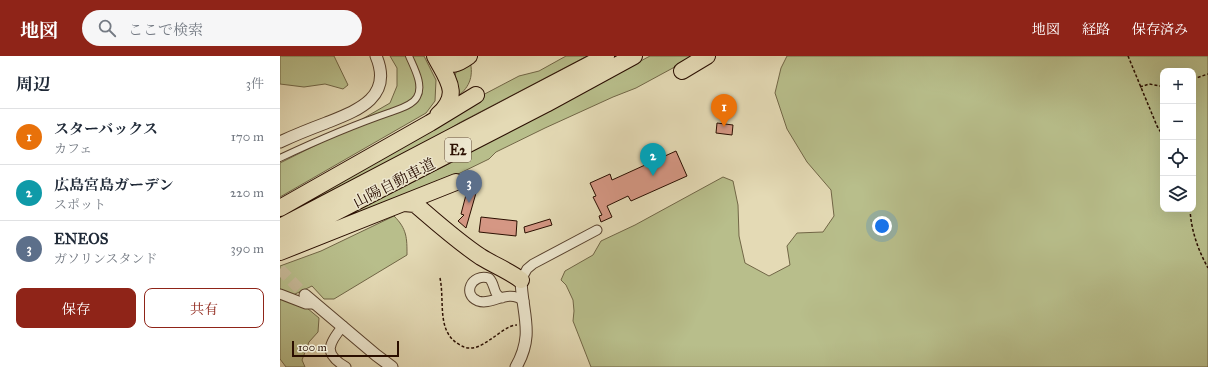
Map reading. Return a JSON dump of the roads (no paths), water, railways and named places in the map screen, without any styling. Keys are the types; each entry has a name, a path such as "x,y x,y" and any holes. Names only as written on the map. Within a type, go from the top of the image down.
{"highway":[{"path":"430,123 449,103 452,90 450,83 435,56"},
{"path":"442,56 445,61 455,64 469,56"},
{"name":"山陽自動車道","path":"280,227 606,56"},
{"name":"山陽自動車道","path":"280,241 546,104 634,56"},
{"path":"682,71 707,56"},
{"path":"280,208 430,123 476,95"},
{"path":"280,252 456,182"},
{"path":"432,191 427,198 429,207 478,250 512,271 521,280"},
{"path":"404,203 415,204 474,252 521,280"}],"street":[{"path":"280,142 353,112 366,105 378,88 380,68 376,56"},
{"path":"280,158 317,140 413,102 417,97 419,90 419,80 409,56"},
{"path":"516,367 521,358 527,337 527,325 521,280 527,269 533,264 597,230"},
{"path":"280,294 306,304 315,304"},
{"path":"305,295 392,367"},
{"path":"502,298 515,296 524,301"},
{"path":"343,326 330,346 332,357 346,367"}],"tunnel":[{"path":"280,269 305,295"}],"place":[{"name":"スターバックス","path":"724,127"},
{"name":"広島宮島ガーデン","path":"653,176"},
{"name":"ENEOS","path":"469,203"}]}
